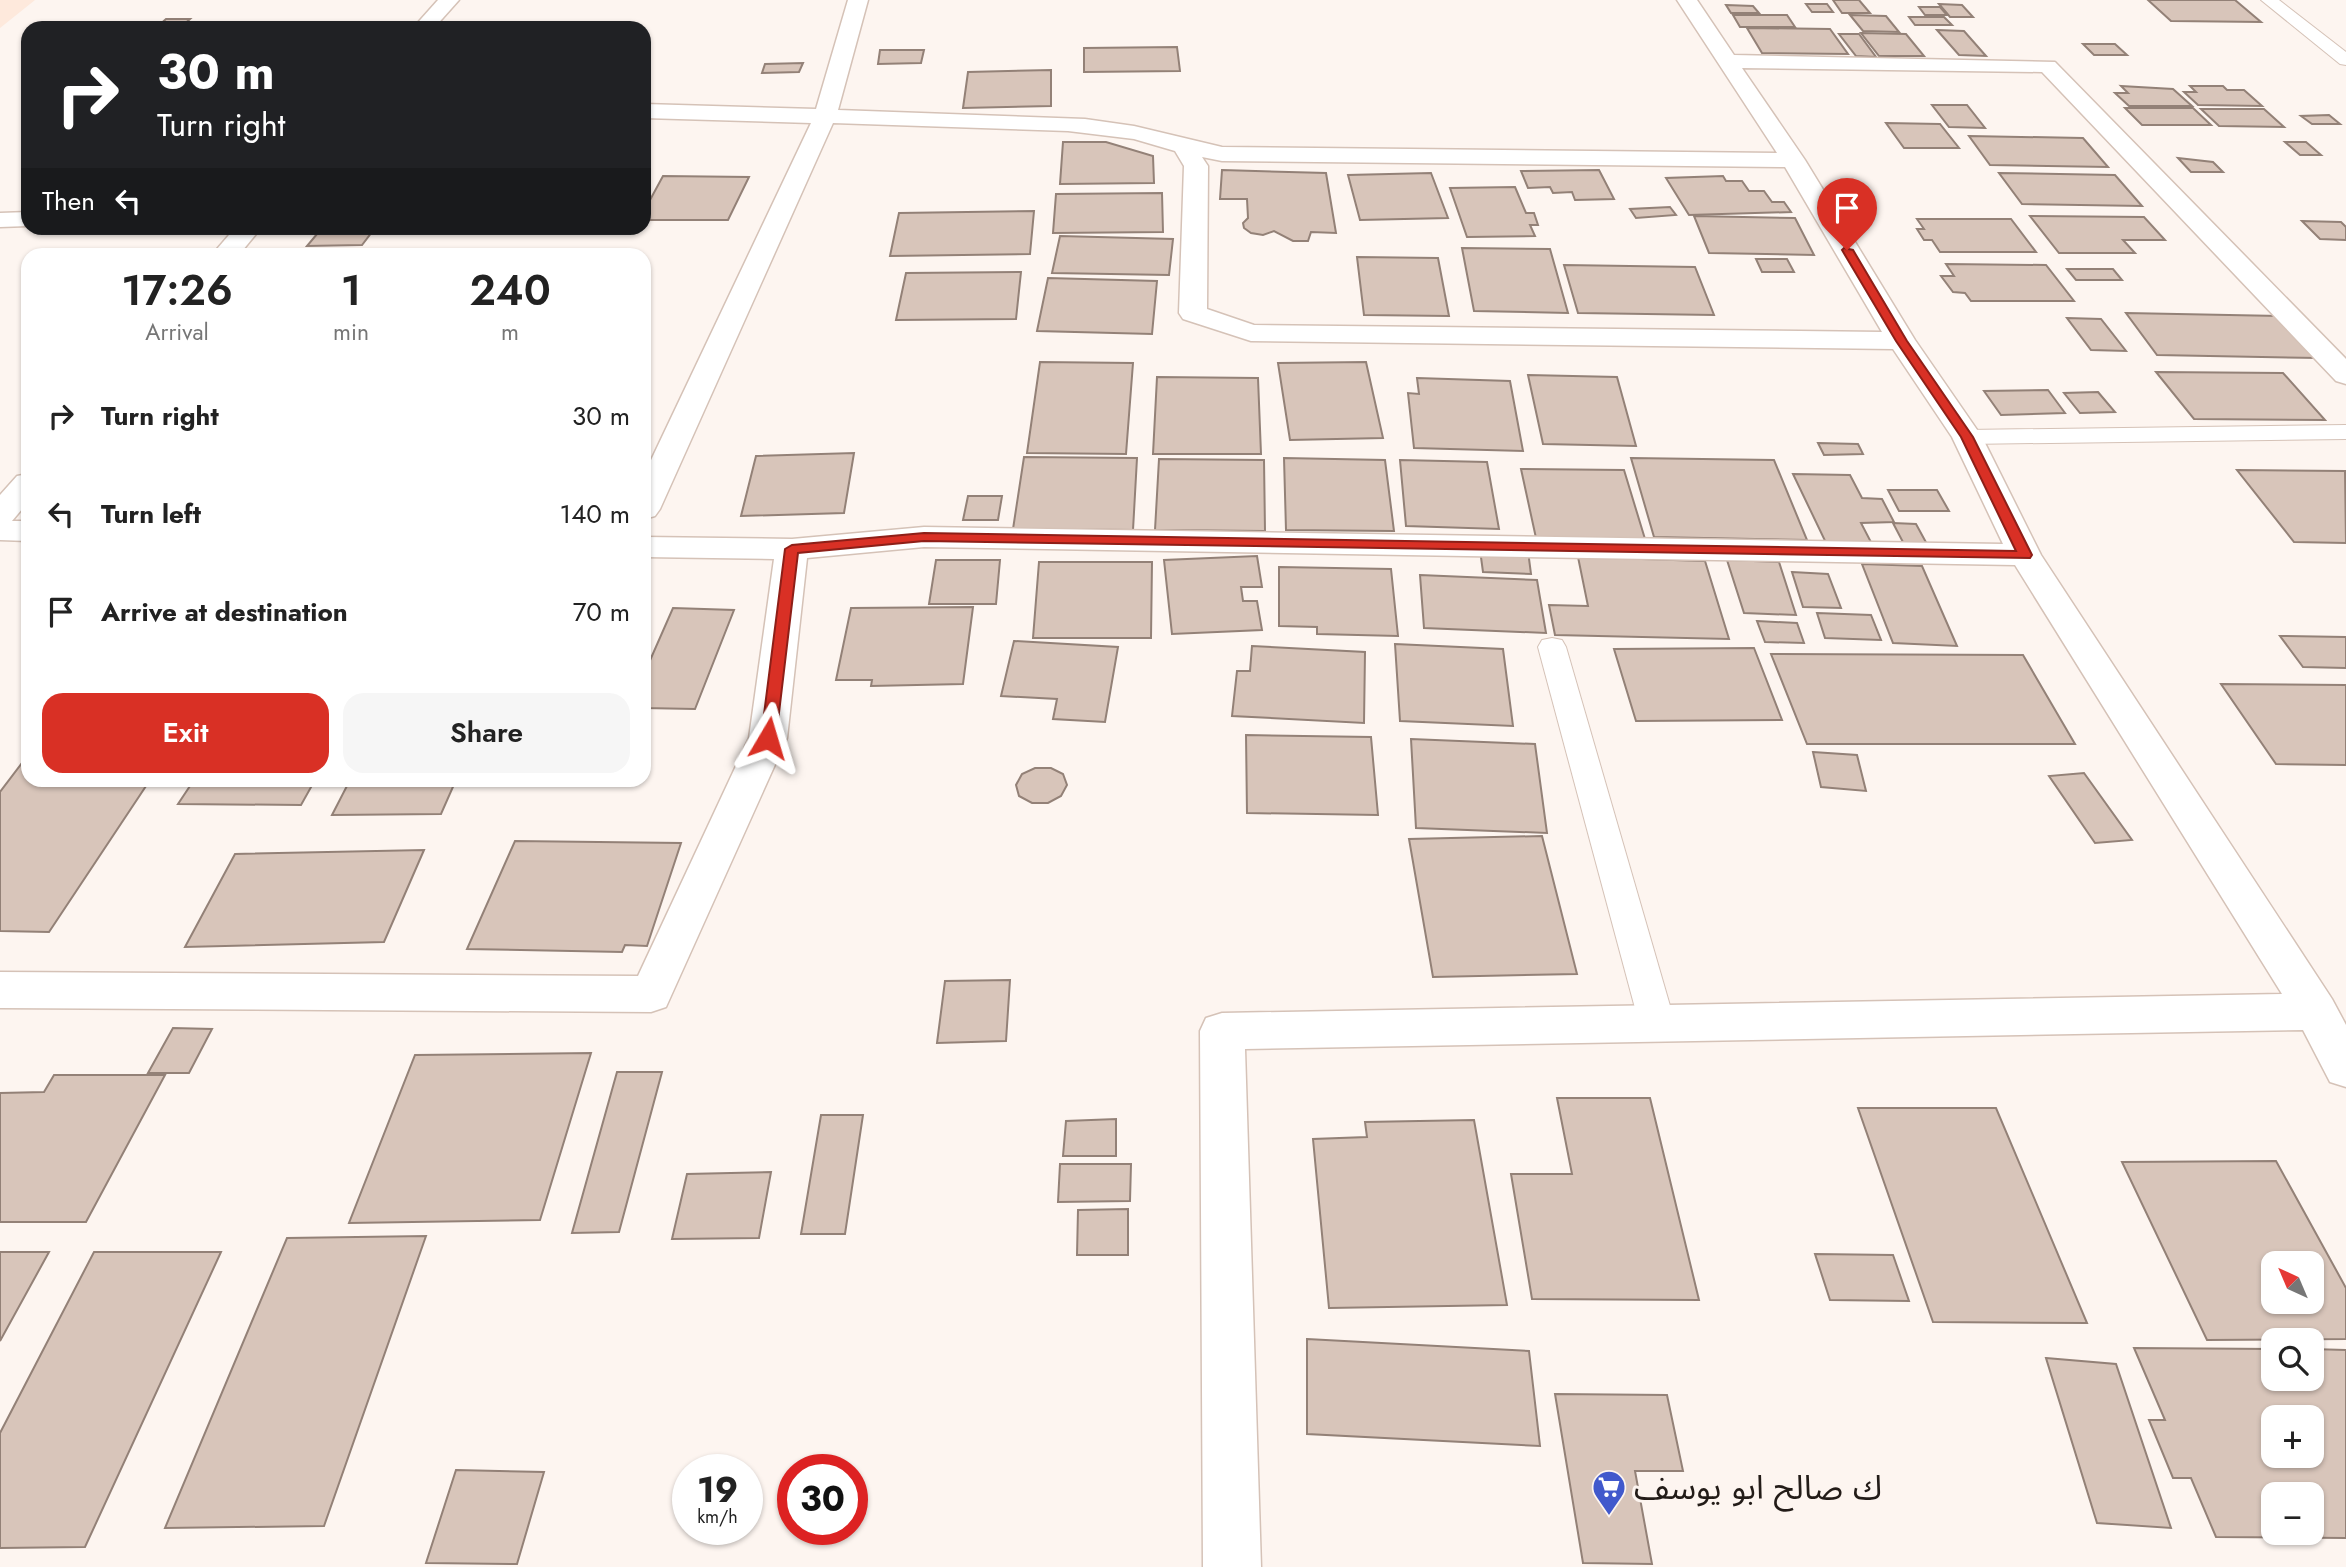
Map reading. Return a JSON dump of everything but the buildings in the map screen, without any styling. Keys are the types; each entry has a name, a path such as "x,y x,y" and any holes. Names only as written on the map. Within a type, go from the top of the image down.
{"street":[{"path":"430,21 449,0"},
{"path":"651,494 825,117 858,0"},
{"path":"1687,0 1793,160 1902,341 1967,437 2025,555 2316,1012 2346,1068"},
{"path":"1725,61 2048,66 2346,375"},
{"path":"651,111 1116,128 1222,154 1793,160"},
{"path":"1184,146 1196,166 1193,313 1251,333 1902,341"},
{"path":"0,220 21,219"},
{"path":"0,515 21,491"},
{"path":"0,530 21,531"},
{"path":"651,547 792,549 924,537 2025,555"},
{"path":"0,990 651,994 768,738 792,549"},
{"path":"1232,1567 1223,1031 2316,1012"}],"lane":[{"path":"2269,0 2346,60"},
{"path":"1967,437 2346,432"},
{"path":"1552,647 1657,1023"}],"shaded area":[{"path":"0,0 35,0 0,28"}],"place":[{"name":"ك صالح ابو يوسف","path":"1609,1517"}],"route":[{"path":"768,738 792,549 924,537 2025,555 1967,437 1902,341 1847,250"}]}
